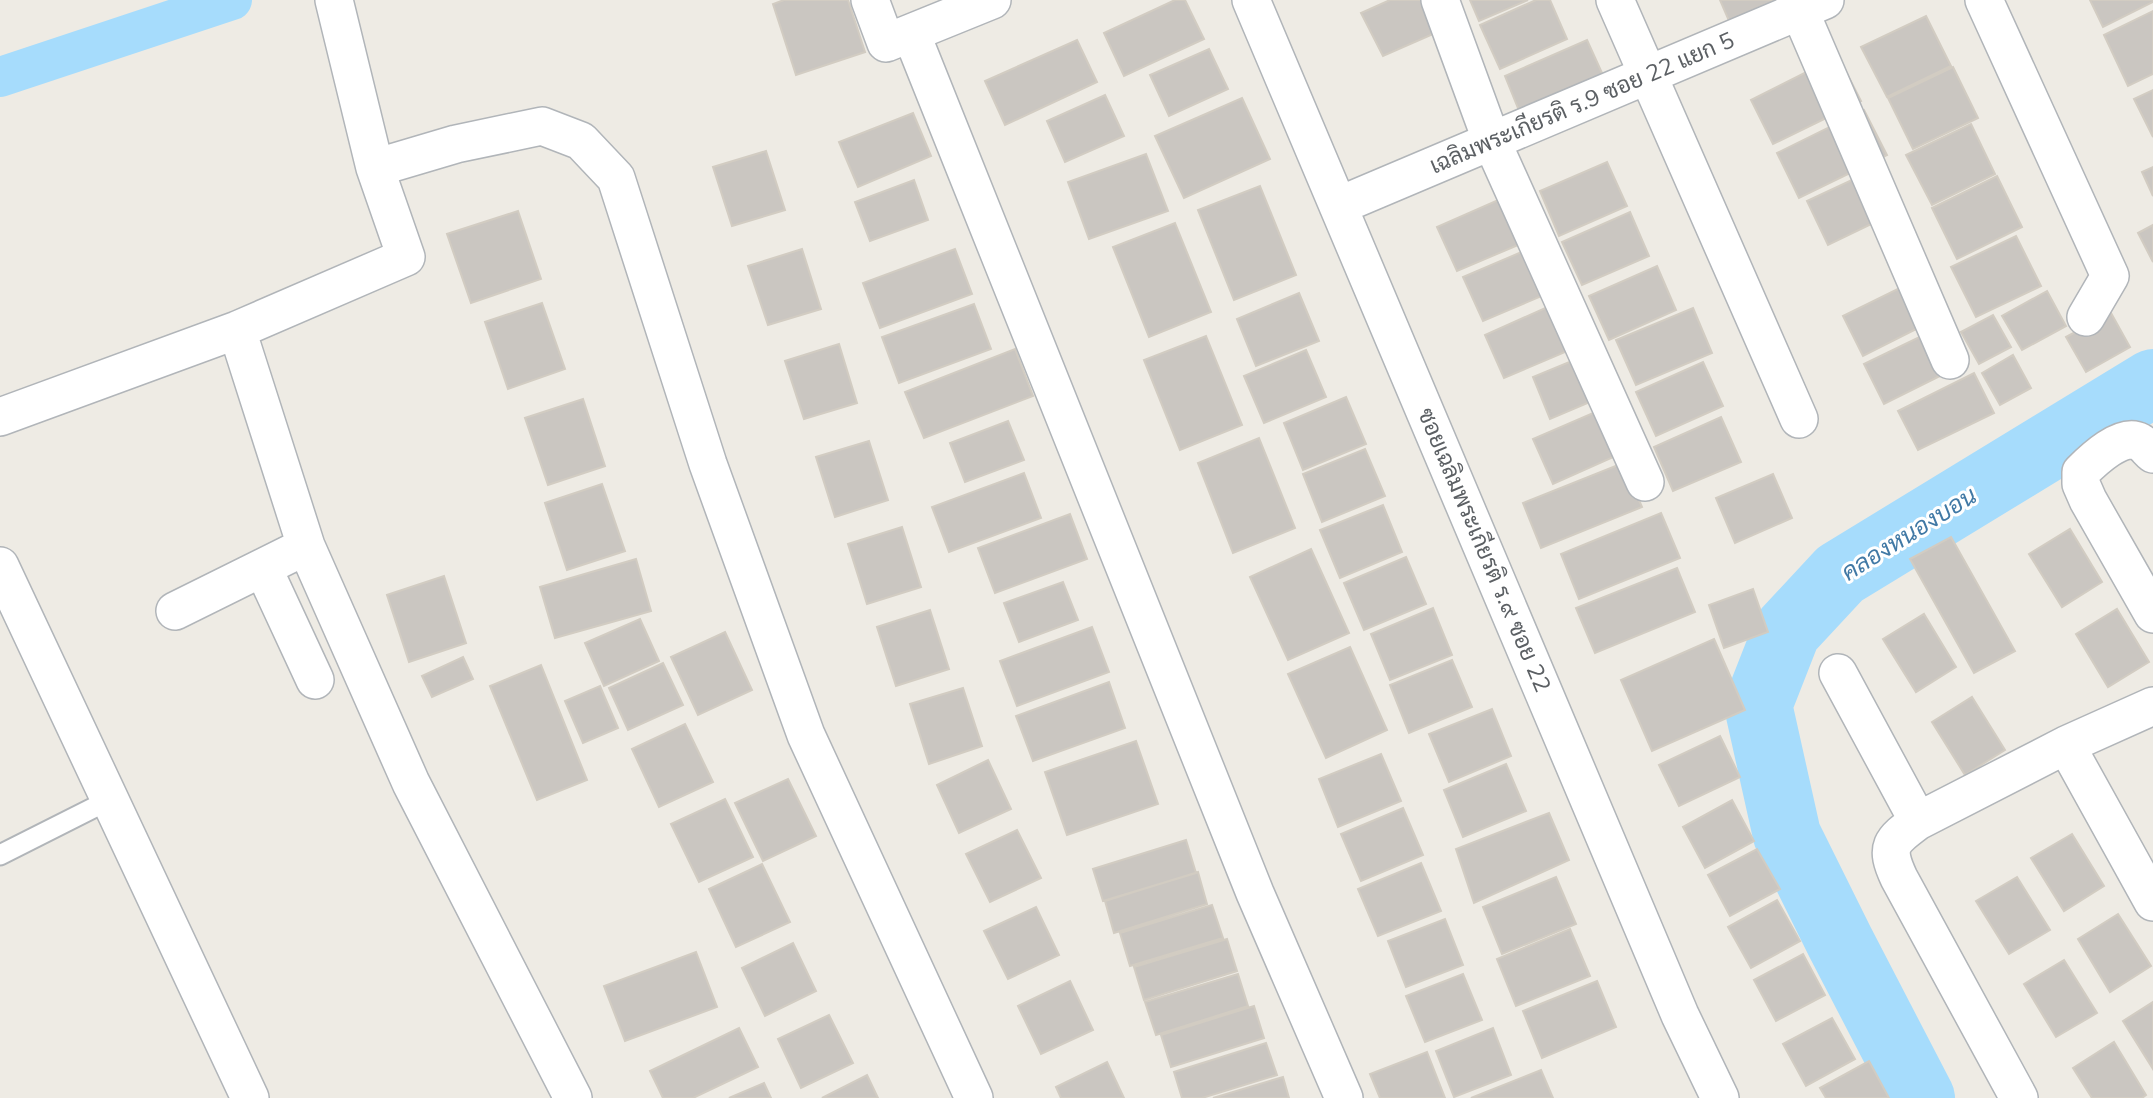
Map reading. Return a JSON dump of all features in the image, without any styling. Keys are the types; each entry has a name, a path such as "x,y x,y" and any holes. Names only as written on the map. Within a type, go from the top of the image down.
{"street":[{"path":"870,0 886,43 992,0"},
{"name":"ซอยเฉลิมพระเกียรติ ร.๙ ซอย 22","path":"1251,0 1680,1015 1720,1098"},
{"path":"1440,0 1492,142 1645,482"},
{"path":"1615,0 1799,419"},
{"path":"1984,0 2110,276 2087,317"},
{"path":"1806,3 1950,360"},
{"name":"เฉลิมพระเกียรติ ร.9 ซอย 22 แยก 5","path":"1338,206 1647,75 1806,3"},
{"path":"0,417 237,330 407,257 375,168 336,6"},
{"path":"911,33 1255,893 1344,1098"},
{"path":"375,168 456,144 542,126 581,141 616,178 708,464 806,735 974,1098"},
{"path":"237,330 306,546 411,783 573,1098"},
{"path":"2153,454 2139,441 2128,440 2101,453 2081,472 2081,484 2088,500 2153,614"},
{"path":"174,611 306,546"},
{"path":"0,566 250,1098"},
{"path":"264,568 315,680"},
{"path":"1838,673 1917,821"},
{"path":"2019,1098 1891,862 1890,851 1899,835 1917,821 2066,745 2153,706"},
{"path":"2066,745 2153,902"}],"lane":[{"path":"0,855 109,800"}],"building":[{"path":"784,0 848,0 865,52 796,75 773,4"},
{"path":"1175,0 1185,0 1204,39 1124,76 1104,33"},
{"path":"1390,0 1426,0 1440,31 1383,56 1361,13"},
{"path":"1470,0 1528,0 1479,21"},
{"path":"1536,0 1550,0 1567,39 1500,69 1480,25"},
{"path":"1720,0 1801,0 1736,37"},
{"path":"2090,0 2153,0 2153,2 2103,27"},
{"path":"2153,11 2153,74 2128,86 2104,35"},
{"path":"1926,16 1951,66 1887,97 1861,47"},
{"path":"1077,40 1097,82 1005,125 985,81"},
{"path":"1587,40 1607,84 1524,123 1505,76"},
{"path":"1209,49 1228,89 1169,116 1150,75"},
{"path":"1838,56 1861,101 1773,144 1751,100"},
{"path":"1953,67 1978,118 1913,149 1888,98"},
{"path":"2153,90 2153,137 2134,99"},
{"path":"1105,95 1124,136 1065,162 1047,121"},
{"path":"1242,98 1270,159 1184,198 1155,136"},
{"path":"1864,110 1887,155 1799,198 1777,153"},
{"path":"913,113 931,156 858,187 839,142"},
{"path":"1971,124 1995,174 1932,205 1906,155"},
{"path":"766,151 785,210 732,226 713,167"},
{"path":"1146,154 1168,211 1089,239 1068,182"},
{"path":"1607,162 1627,206 1559,236 1540,191"},
{"path":"2153,167 2153,196 2142,172"},
{"path":"1871,171 1892,214 1828,245 1807,201"},
{"path":"1997,176 2022,227 1957,259 1932,208"},
{"path":"914,180 928,220 870,241 855,202"},
{"path":"1260,186 1296,275 1234,300 1198,210"},
{"path":"1505,197 1525,242 1457,271 1437,227"},
{"path":"518,211 541,279 471,303 447,234"},
{"path":"1630,212 1649,256 1582,285 1562,242"},
{"path":"1175,223 1211,312 1149,337 1113,247"},
{"path":"2153,225 2153,262 2138,233"},
{"path":"2016,236 2041,286 1976,317 1951,267"},
{"path":"1531,248 1551,292 1483,321 1463,277"},
{"path":"802,249 821,309 768,325 748,266"},
{"path":"955,249 972,294 880,328 863,283"},
{"path":"1657,266 1676,310 1609,340 1589,296"},
{"path":"1918,279 1938,318 1863,356 1843,316"},
{"path":"2047,291 2066,326 2022,350 2002,316"},
{"path":"1299,293 1319,341 1256,366 1237,319"},
{"path":"542,303 565,369 508,389 485,322"},
{"path":"974,304 991,349 899,383 882,337"},
{"path":"1552,305 1572,349 1504,378 1485,335"},
{"path":"1693,308 1712,353 1636,385 1616,340"},
{"path":"2111,313 2130,347 2086,372 2066,337"},
{"path":"1993,315 2011,347 1979,364 1961,332"},
{"path":"1940,327 1960,366 1884,404 1864,364"},
{"path":"1206,336 1242,425 1180,450 1144,360"},
{"path":"839,344 857,403 804,419 785,361"},
{"path":"1015,349 1033,396 924,438 905,392"},
{"path":"1306,350 1326,397 1264,423 1244,376"},
{"path":"2013,355 2031,388 2000,405 1982,373"},
{"path":"1579,358 1597,399 1550,419 1533,377"},
{"path":"1703,362 1723,406 1656,436 1636,392"},
{"path":"1974,373 1994,413 1918,450 1898,411"},
{"path":"1346,397 1366,444 1303,470 1284,423"},
{"path":"583,399 605,466 548,485 525,418"},
{"path":"1600,410 1620,454 1553,484 1533,439"},
{"path":"1721,417 1741,462 1673,491 1654,447"},
{"path":"1008,421 1024,460 965,482 950,443"},
{"path":"1259,438 1295,528 1233,553 1198,463"},
{"path":"869,441 888,500 835,517 816,457"},
{"path":"1365,449 1385,496 1322,522 1303,474"},
{"path":"1623,463 1642,507 1541,548 1523,503"},
{"path":"1024,473 1041,518 949,552 932,507"},
{"path":"1773,474 1792,518 1735,543 1716,498"},
{"path":"602,484 625,551 567,570 545,503"},
{"path":"1383,505 1402,552 1340,578 1320,530"},
{"path":"1661,513 1680,558 1579,599 1561,554"},
{"path":"1070,514 1087,559 995,593 978,548"},
{"path":"902,527 921,587 867,604 848,544"},
{"path":"2070,529 2102,582 2062,607 2029,554"},
{"path":"1951,537 2015,651 1974,673 1910,559"},
{"path":"1311,549 1349,633 1288,660 1250,577"},
{"path":"1406,557 1426,604 1364,630 1344,583"},
{"path":"636,559 651,611 555,638 540,587"},
{"path":"1677,568 1695,612 1595,653 1576,608"},
{"path":"444,576 466,643 409,662 387,595"},
{"path":"1063,582 1078,620 1019,642 1004,603"},
{"path":"1753,589 1768,632 1724,648 1709,605"},
{"path":"1433,608 1452,655 1390,680 1371,634"},
{"path":"2117,609 2149,662 2108,687 2076,634"},
{"path":"930,610 949,669 896,686 877,627"},
{"path":"1924,614 1956,667 1916,692 1883,639"},
{"path":"640,619 659,661 604,686 585,643"},
{"path":"1092,627 1109,672 1017,706 1000,661"},
{"path":"725,632 752,690 698,715 671,657"},
{"path":"1714,639 1745,710 1652,751 1621,680"},
{"path":"1350,647 1387,730 1326,758 1288,674"},
{"path":"463,657 473,679 432,697 422,676"},
{"path":"1452,660 1472,707 1409,733 1390,685"},
{"path":"663,663 683,705 628,730 609,688"},
{"path":"541,665 587,780 537,800 490,686"},
{"path":"1109,682 1125,728 1033,761 1016,716"},
{"path":"600,686 618,728 583,743 565,701"},
{"path":"963,688 982,746 929,764 910,704"},
{"path":"1972,697 2005,750 1965,775 1932,722"},
{"path":"1492,709 1511,756 1449,782 1429,734"},
{"path":"685,724 713,782 659,807 632,749"},
{"path":"1720,736 1740,777 1679,806 1659,765"},
{"path":"1136,741 1158,804 1067,835 1045,772"},
{"path":"1381,754 1401,801 1338,827 1319,779"},
{"path":"988,760 1011,809 959,833 937,785"},
{"path":"1506,764 1526,811 1463,837 1444,790"},
{"path":"788,779 816,836 763,861 735,803"},
{"path":"725,799 753,857 699,882 671,824"},
{"path":"1732,800 1754,841 1705,868 1683,827"},
{"path":"1403,808 1423,855 1361,881 1341,834"},
{"path":"1549,813 1569,860 1474,903 1456,849"},
{"path":"1017,830 1041,878 990,902 966,854"},
{"path":"2072,834 2104,886 2064,911 2031,858"},
{"path":"1186,840 1196,873 1103,901 1093,869"},
{"path":"1757,849 1780,889 1730,916 1708,875"},
{"path":"1421,863 1441,911 1378,936 1358,889"},
{"path":"762,864 790,922 736,947 709,889"},
{"path":"1198,872 1207,904 1114,933 1105,901"},
{"path":"1556,877 1576,924 1502,954 1483,907"},
{"path":"2017,877 2050,930 2009,954 1976,901"},
{"path":"1777,900 1800,941 1751,968 1728,927"},
{"path":"1212,905 1223,938 1130,966 1120,933"},
{"path":"1036,907 1059,955 1008,979 984,931"},
{"path":"2118,914 2151,966 2110,992 2078,939"},
{"path":"1445,919 1463,965 1406,987 1388,941"},
{"path":"1570,929 1590,976 1516,1006 1497,959"},
{"path":"1227,939 1237,971 1144,1000 1134,967"},
{"path":"793,943 816,991 765,1016 742,968"},
{"path":"696,952 717,1007 625,1041 604,986"},
{"path":"1803,954 1825,995 1776,1021 1754,980"},
{"path":"2064,960 2097,1013 2056,1037 2024,984"},
{"path":"1238,974 1248,1006 1156,1035 1145,1002"},
{"path":"1463,974 1482,1020 1425,1042 1406,996"},
{"path":"1070,981 1093,1030 1041,1054 1018,1006"},
{"path":"1597,981 1616,1027 1542,1058 1523,1011"},
{"path":"2153,1002 2153,1069 2123,1021"},
{"path":"1254,1006 1264,1038 1171,1067 1161,1035"},
{"path":"829,1015 853,1063 801,1088 778,1039"},
{"path":"1832,1018 1855,1059 1806,1086 1783,1044"},
{"path":"739,1028 758,1067 693,1098 663,1098 650,1071"},
{"path":"1493,1028 1511,1075 1454,1097 1436,1051"},
{"path":"2114,1042 2146,1095 2142,1098 2092,1098 2073,1068"},
{"path":"1266,1043 1277,1075 1202,1098 1182,1098 1174,1072"},
{"path":"1427,1052 1445,1098 1380,1098 1370,1074"},
{"path":"1869,1061 1889,1098 1826,1098 1820,1088"},
{"path":"1107,1062 1124,1098 1061,1098 1056,1087"},
{"path":"1541,1070 1553,1098 1471,1098"},
{"path":"867,1075 878,1098 822,1098"},
{"path":"1283,1077 1289,1098 1213,1098"},
{"path":"764,1083 771,1098 729,1098"}],"waterway":[{"path":"0,77 232,0"},
{"name":"คลองหนองบอน","path":"1921,1098 1787,835 1758,705 1787,631 1840,574 2153,383"}]}
